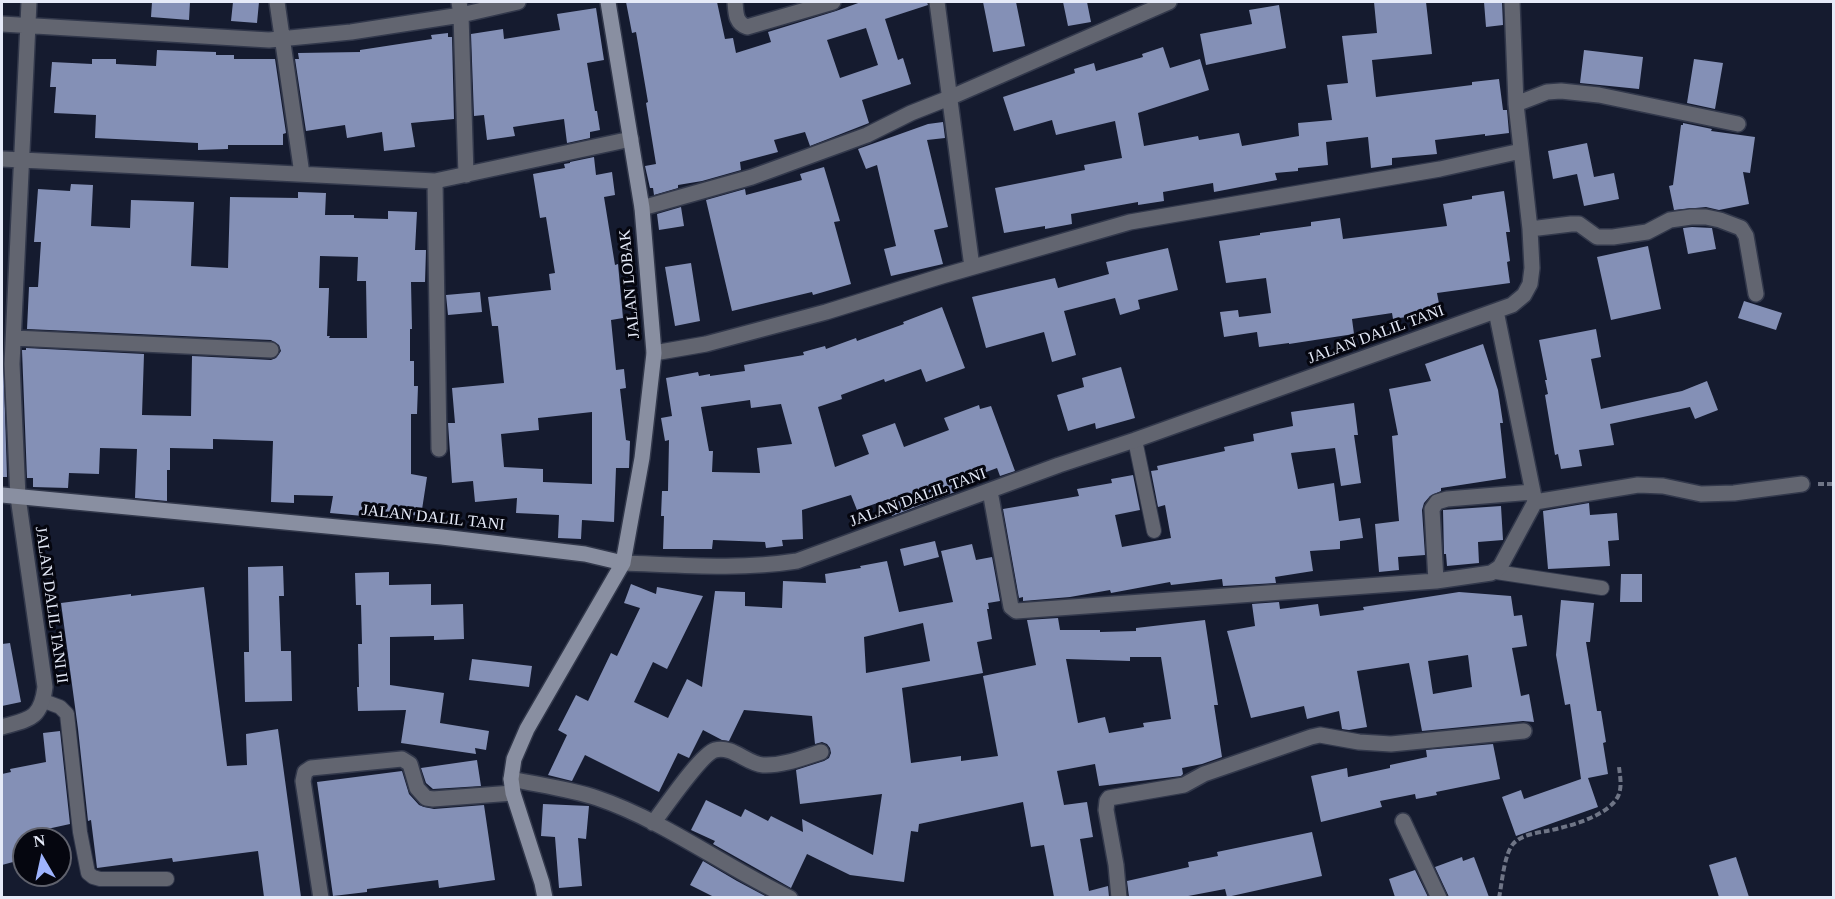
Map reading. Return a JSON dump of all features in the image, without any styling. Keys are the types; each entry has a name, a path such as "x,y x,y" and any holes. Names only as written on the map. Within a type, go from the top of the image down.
{"street":[{"name":"JALAN DALIL TANI II","path":"2,727 34,716 44,701 45,687 18,497 12,364 29,2"},
{"path":"277,2 302,174"},
{"path":"2,24 269,40 351,32 460,8 518,2"},
{"name":"JALAN LOBAK","path":"512,786 514,759 527,729 623,563 642,458 654,353 642,208 608,2"},
{"path":"735,2 738,21 747,27 833,2"},
{"path":"937,2 972,267"},
{"path":"642,208 752,177 867,135 911,113 1169,2"},
{"name":"JALAN DALIL TANI","path":"2,495 442,537 562,551 623,563 725,567 765,566 797,561 1059,465 1512,305 1524,295 1530,284 1532,268 1516,104 1512,2"},
{"path":"460,8 466,175"},
{"path":"1516,104 1547,92 1561,91 1599,95 1738,124"},
{"path":"2,159 435,181 631,139"},
{"path":"654,353 706,344 826,312 1130,222 1440,169 1521,151"},
{"path":"435,181 439,449"},
{"path":"1530,229 1579,224 1597,237 1613,237 1647,232 1670,220 1691,217 1720,220 1742,228 1746,236 1756,294"},
{"path":"990,491 1011,607 1016,612 1436,581 1496,572 1534,497 1496,311"},
{"path":"14,338 271,350"},
{"path":"1436,581 1432,509 1437,502 1534,497 1638,485 1663,486 1701,494 1723,494 1802,484"},
{"path":"1119,897 1107,810 1109,798 1184,785 1204,774 1320,735 1359,742 1391,744 1524,731"},
{"path":"653,823 695,769 711,752 717,749 724,749 759,765 775,765 821,753"},
{"path":"321,897 303,781 305,772 311,768 402,759 410,764 417,788 426,798 434,799 512,786 596,797 653,823 790,897"},
{"path":"512,786 543,890"},
{"path":"1404,821 1439,897"}],"lane":[{"path":"1135,440 1154,531"},
{"path":"1496,572 1602,588"},
{"path":"44,701 60,707 67,714 80,832 88,873 100,879 167,879"}],"path":[{"path":"1499,897 1507,857 1512,845 1521,838 1534,833 1568,826 1592,817 1610,806 1619,794 1619,767"}],"building":[{"path":"152,2 190,2 189,20 151,17"},
{"path":"233,2 259,2 257,23 231,21"},
{"path":"626,2 717,2 725,39 733,38 736,53 771,42 768,32 861,2 927,2 928,5 885,19 898,60 903,58 911,84 862,100 869,123 810,146 805,132 774,140 778,152 740,162 741,170 678,185 678,188 654,195 645,166 656,164 646,103 648,102 636,32 632,33","holes":["866,28 878,65 840,78 827,40"]},
{"path":"983,2 1016,2 1025,46 993,52"},
{"path":"1063,2 1087,2 1091,22 1068,26"},
{"path":"1374,2 1426,2 1432,54 1372,60 1376,97 1472,85 1472,82 1499,79 1503,110 1507,110 1509,133 1435,140 1437,154 1392,158 1392,165 1371,168 1368,137 1326,142 1328,165 1275,173 1277,180 1214,192 1213,183 1163,192 1164,201 1138,205 1138,202 1071,214 1072,224 1004,233 995,188 1085,170 1084,165 1122,158 1115,121 1056,135 1052,120 1014,131 1003,97 1075,73 1074,69 1094,63 1096,71 1143,57 1142,54 1163,47 1170,68 1200,59 1209,90 1138,113 1144,146 1198,136 1199,140 1239,133 1242,146 1299,136 1298,123 1332,120 1327,85 1348,83 1342,36 1377,33"},
{"path":"1484,2 1502,2 1503,25 1486,27"},
{"path":"1279,5 1286,48 1206,65 1200,34 1252,24 1249,10"},
{"path":"596,8 604,60 587,63 600,130 590,132 590,138 567,143 564,119 513,127 515,136 487,140 484,115 474,116 471,34 503,29 504,39 560,30 557,14"},
{"path":"448,33 448,37 452,37 454,119 411,123 415,147 384,151 382,132 347,138 345,125 306,131 295,59 299,59 298,53 360,52 360,50 432,39 431,35"},
{"path":"157,50 216,52 216,55 234,55 234,59 275,59 286,133 283,134 283,145 228,145 228,149 198,150 198,143 95,138 96,115 54,113 56,87 50,87 52,62 92,64 92,59 116,59 116,64 156,66"},
{"path":"1584,50 1643,57 1639,89 1580,83"},
{"path":"1694,59 1723,63 1715,109 1687,103"},
{"path":"943,122 945,138 927,140 948,227 934,230 943,264 891,276 884,249 896,246 877,165 866,169 858,149 928,124"},
{"path":"1683,123 1712,129 1711,131 1755,137 1750,173 1743,172 1749,204 1719,210 1706,207 1674,210 1669,186 1673,185"},
{"path":"1587,143 1594,177 1614,173 1619,199 1584,206 1577,174 1553,179 1548,151"},
{"path":"594,157 596,175 612,172 615,195 604,197 615,265 618,264 623,318 611,320 616,370 624,369 626,388 620,389 626,440 630,441 629,468 616,468 614,522 582,520 581,539 558,538 559,515 516,513 517,498 475,502 473,481 452,483 448,423 455,423 452,388 504,383 498,326 492,326 488,297 551,290 549,274 555,273 546,217 540,218 533,174 565,168 564,164","holes":["592,412 592,484 543,482 543,469 504,467 501,434 539,430 538,418"]},
{"path":"824,167 840,221 834,222 851,284 813,295 812,292 732,311 706,200 745,189 746,195 802,180 800,174"},
{"path":"71,184 93,185 91,226 130,228 131,200 194,202 191,266 228,268 230,197 298,198 298,192 326,193 325,215 354,215 354,218 388,219 388,211 417,212 415,250 426,250 425,282 411,282 410,361 414,361 414,386 418,386 417,414 411,414 411,474 427,477 421,516 386,512 385,518 330,513 333,496 294,495 294,503 271,502 273,441 213,439 213,449 170,448 167,501 135,498 137,449 100,448 99,474 69,473 68,488 33,487 33,478 27,478 22,350 26,348 144,354 142,415 191,416 192,356 271,360 276,358 281,351 279,345 271,340 27,329 29,287 38,287 41,242 34,242 38,189 70,191","holes":["320,256 358,257 357,281 366,281 367,338 329,338 330,336 327,336 329,288 319,288"]},
{"path":"1504,191 1510,232 1506,232 1510,283 1437,293 1440,309 1413,313 1413,316 1393,319 1392,313 1352,319 1354,334 1259,347 1257,332 1224,337 1220,312 1238,310 1239,317 1271,313 1266,278 1226,283 1219,241 1311,226 1311,222 1340,218 1343,239 1447,226 1443,204"},
{"path":"681,207 684,226 659,230 657,214"},
{"path":"1683,228 1712,228 1716,249 1688,254"},
{"path":"1648,246 1661,309 1611,320 1597,257"},
{"path":"1168,248 1178,290 1138,300 1140,309 1120,315 1115,298 1064,311 1076,355 1052,362 1044,332 986,348 972,297 1055,278 1058,288 1109,274 1106,262"},
{"path":"691,263 700,321 675,326 665,267"},
{"path":"480,292 482,312 448,315 446,295"},
{"path":"1744,301 1782,313 1776,330 1738,318"},
{"path":"942,307 965,368 926,382 921,369 885,382 884,379 841,395 842,399 818,407 835,467 869,454 862,435 895,423 904,447 949,430 944,418 979,405 980,409 991,406 1015,471 1000,476 997,468 957,483 960,490 892,516 886,500 857,510 851,495 802,510 803,539 782,540 783,546 766,548 765,542 713,540 712,549 663,549 662,491 668,491 669,440 665,441 661,418 672,416 666,378 698,372 699,376 710,374 710,376 745,371 744,365 804,355 803,352 825,346 826,349 856,338 857,341 904,324 903,322","holes":["750,400 751,408 781,404 792,444 757,448 760,473 712,472 713,451 709,451 701,407"]},
{"path":"1596,329 1601,357 1591,359 1601,409 1682,391 1707,381 1718,410 1695,419 1690,407 1610,424 1614,445 1579,450 1582,466 1561,469 1558,454 1555,455 1545,395 1548,394 1545,380 1547,380 1539,340"},
{"path":"1483,344 1498,390 1503,423 1500,423 1506,478 1441,488 1441,491 1430,496 1422,510 1425,555 1398,557 1399,570 1379,572 1375,524 1399,521 1392,436 1398,435 1389,389 1431,381 1425,364"},
{"path":"3,349 7,477 2,477"},
{"path":"1121,367 1135,418 1096,429 1095,423 1068,431 1057,395 1084,387 1082,378"},
{"path":"1354,403 1358,435 1354,435 1361,483 1341,486 1335,448 1291,453 1298,489 1334,483 1339,521 1360,518 1363,538 1340,541 1340,549 1310,551 1313,571 1275,577 1276,583 1223,586 1222,579 1171,585 1170,582 1111,593 1110,590 1070,597 1023,601 1023,597 1019,598 1003,509 1079,496 1077,489 1112,483 1111,479 1133,475 1140,510 1115,515 1122,547 1171,538 1165,505 1158,507 1151,471 1158,470 1157,466 1225,451 1224,447 1254,441 1253,434 1293,426 1291,412"},
{"path":"1589,503 1590,515 1617,513 1619,540 1608,541 1610,566 1548,569 1543,511"},
{"path":"1501,506 1503,540 1478,542 1479,563 1447,566 1446,554 1444,554 1443,510"},
{"path":"935,541 939,557 904,566 900,549"},
{"path":"972,544 976,560 992,557 1000,601 988,603 992,639 977,642 983,673 902,688 911,763 961,756 961,761 998,756 983,676 1036,665 1027,620 1058,618 1060,630 1100,630 1100,632 1136,631 1136,628 1205,620 1218,705 1214,705 1222,757 1182,768 1181,776 1099,786 1095,764 1057,771 1064,805 1087,802 1093,837 1080,839 1089,891 1108,886 1109,897 1054,897 1044,845 1031,847 1023,802 919,824 918,832 911,831 904,882 850,875 807,854 791,888 713,844 715,841 691,830 706,800 741,817 745,809 768,821 771,816 803,832 802,819 873,855 882,794 800,804 796,770 824,761 831,753 827,744 822,742 815,744 812,716 744,710 729,741 722,740 703,730 689,758 678,753 659,792 585,755 572,781 548,775 567,735 558,730 576,695 588,701 611,653 617,656 640,608 624,603 631,584 656,594 657,587 703,596 667,669 653,662 634,702 668,718 687,679 702,687 715,591 745,592 745,606 782,608 783,581 826,583 825,574 887,561 899,612 953,602 941,551","holes":["923,623 930,661 866,673 864,637","1130,657 1161,657 1171,719 1143,723 1144,727 1109,733 1105,717 1078,723 1066,659 1130,661"]},
{"path":"283,566 284,596 279,596 281,651 291,651 292,701 245,702 244,652 249,652 248,567"},
{"path":"389,572 389,585 431,584 431,605 463,604 464,639 434,640 434,636 390,637 390,685 444,693 440,723 489,731 486,750 475,748 476,754 401,743 406,710 358,711 358,644 362,644 361,605 356,605 355,573"},
{"path":"1621,574 1642,574 1642,602 1620,602"},
{"path":"204,587 227,766 247,765 246,734 278,729 301,897 264,897 258,851 173,862 172,858 97,868 91,820 88,821 61,603"},
{"path":"1459,592 1511,596 1514,616 1522,615 1527,646 1512,648 1521,696 1529,694 1534,722 1523,721 1422,731 1409,663 1357,671 1367,727 1342,729 1339,711 1307,719 1304,706 1251,718 1227,631 1255,626 1252,604 1279,602 1280,609 1318,604 1320,616 1364,610 1363,607","holes":["1468,655 1472,687 1433,694 1428,661"]},
{"path":"1561,600 1594,603 1590,642 1586,642 1597,711 1601,711 1608,774 1588,778 1598,807 1516,836 1502,797 1521,790 1524,799 1581,779 1570,704 1565,705 1556,655"},
{"path":"10,643 21,702 2,706 2,644"},
{"path":"472,659 532,666 529,687 469,680"},
{"path":"60,731 70,824 56,827 12,827 12,862 2,865 2,774 11,772 10,769 46,762 43,733"},
{"path":"1493,744 1500,779 1436,792 1437,795 1416,799 1415,794 1380,801 1382,807 1321,822 1311,776 1347,768 1348,777 1427,757 1426,750"},
{"path":"477,760 481,786 433,789 426,783 421,768"},
{"path":"402,771 409,794 419,805 434,809 484,805 495,880 439,888 438,880 333,896 317,782"},
{"path":"543,804 589,806 586,839 578,838 582,886 559,888 555,837 541,836"},
{"path":"1312,832 1322,876 1227,897 1225,889 1183,897 1129,897 1127,881 1189,867 1188,862 1218,856 1217,852"},
{"path":"1462,857 1463,861 1474,857 1489,897 1449,897 1435,867"},
{"path":"1736,857 1749,897 1719,897 1709,865"},
{"path":"703,861 767,897 714,897 690,885"},
{"path":"1415,870 1428,897 1395,897 1389,879"}]}
